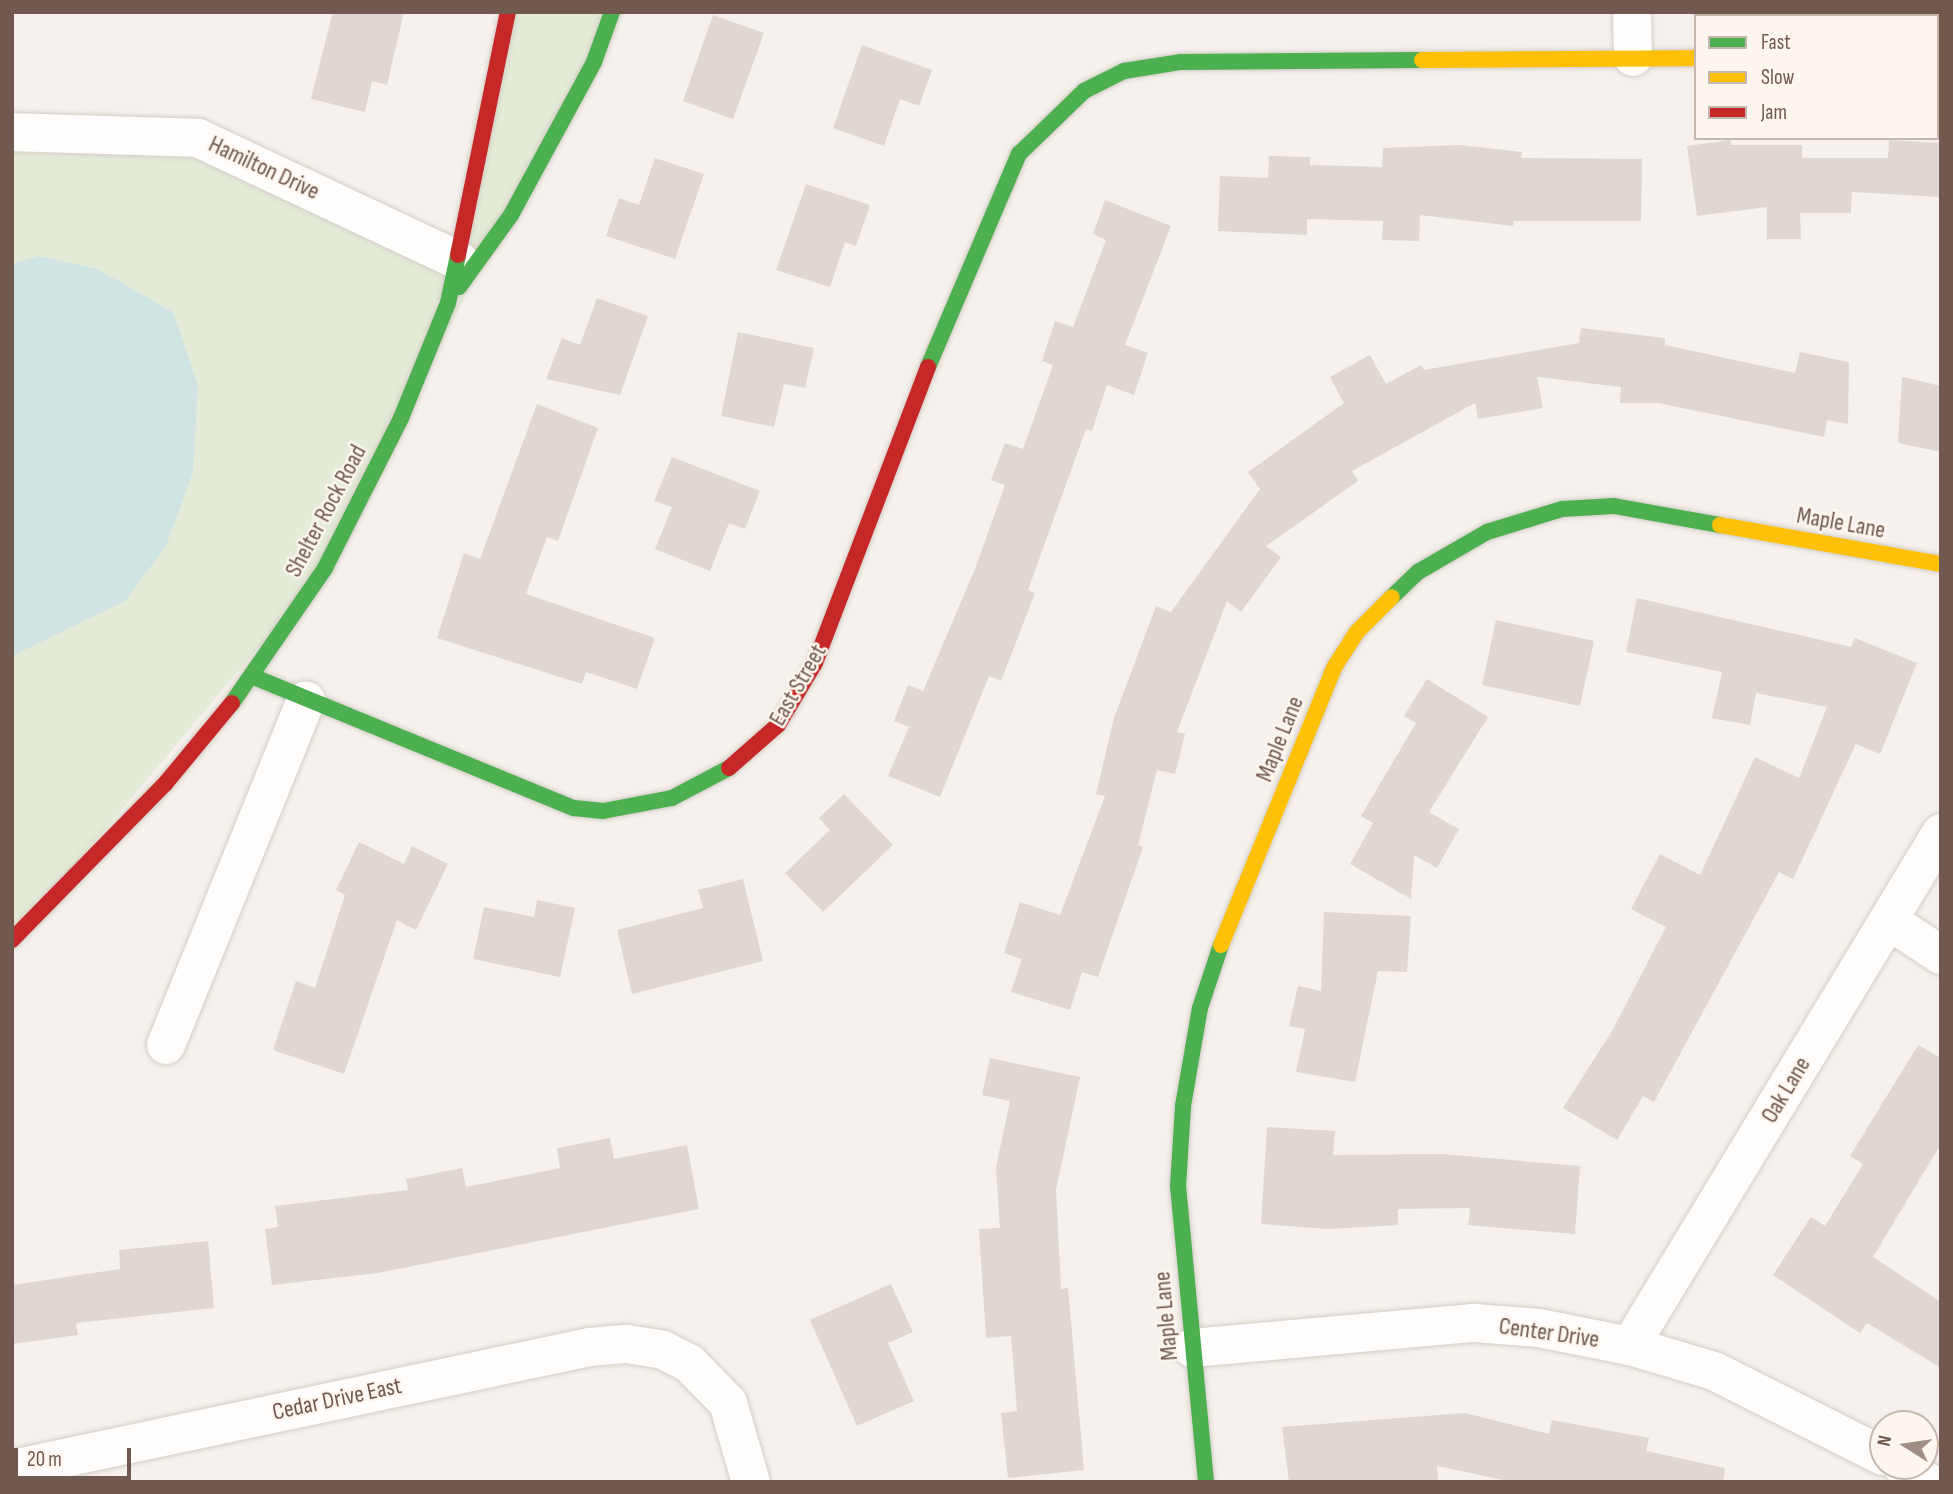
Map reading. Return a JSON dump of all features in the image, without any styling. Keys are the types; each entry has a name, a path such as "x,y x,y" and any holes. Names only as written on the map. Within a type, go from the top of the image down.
{"street":[{"name":"Shelter Rock Road","path":"12,940 166,784 254,677 325,568 401,418 448,303 459,261 508,12"},
{"path":"448,303 511,215 594,62 612,12"},
{"path":"1632,12 1633,57 1694,58"},
{"name":"East Street","path":"254,677 574,808 603,811 672,798 736,764 778,725 815,663 934,352 1018,155 1048,122 1084,90 1124,71 1181,62 1633,57"},
{"name":"Hamilton Drive","path":"12,132 198,138 459,261"},
{"name":"Maple Lane","path":"1206,1482 1178,1185 1183,1106 1200,1008 1226,929 1335,666 1390,595 1487,531 1562,509 1614,506 1941,565"},
{"path":"166,1045 306,700"},
{"name":"Oak Lane","path":"1630,1346 1891,922 1941,833"},
{"path":"1891,922 1941,955"},
{"name":"Center Drive","path":"1192,1348 1474,1323 1630,1346 1714,1371 1869,1453"},
{"name":"Cedar Drive East","path":"12,1469 590,1347 663,1350 689,1363 728,1403 751,1482"}],"green space":[{"path":"503,12 612,12 325,568 12,940 12,132 201,137 456,259"}],"shaded area":[{"path":"39,256 97,269 173,312 198,385 193,472 166,546 125,601 12,656 12,264"}],"building":[{"path":"333,12 404,12 387,85 372,81 365,112 311,99"},
{"path":"713,15 764,33 733,119 683,101"},
{"path":"862,45 932,70 919,106 900,99 884,146 833,128"},
{"path":"1730,140 1731,145 1802,145 1802,158 1888,158 1889,140 1941,143 1941,197 1852,192 1851,213 1800,213 1801,239 1767,239 1767,207 1697,216 1687,146"},
{"path":"1460,145 1522,152 1521,158 1642,159 1641,221 1514,221 1513,226 1420,215 1419,241 1382,240 1383,221 1307,219 1307,235 1218,231 1220,176 1268,178 1269,156 1310,157 1310,165 1382,167 1383,148"},
{"path":"655,158 704,174 675,259 606,236 619,198 639,205"},
{"path":"806,184 870,205 856,246 845,242 830,287 776,270"},
{"path":"1105,200 1171,226 1125,345 1148,353 1134,395 1107,385 1092,431 1086,429 1028,590 1035,593 1001,681 989,676 940,797 888,776 909,727 894,721 908,685 923,691 975,569 1005,485 991,480 1005,443 1023,449 1053,365 1042,361 1055,321 1073,327 1106,240 1093,234"},
{"path":"597,298 648,316 620,395 546,379 562,338 580,345"},
{"path":"1581,328 1665,338 1665,345 1795,373 1800,352 1849,362 1848,424 1827,420 1824,437 1658,403 1620,403 1621,387 1537,377 1543,408 1478,419 1475,403 1352,471 1358,481 1266,546 1281,557 1241,612 1227,601 1177,732 1185,734 1175,774 1157,770 1138,845 1143,847 1098,977 1082,972 1070,1010 1011,992 1022,959 1004,953 1020,902 1060,915 1105,796 1096,794 1114,718 1156,606 1171,612 1260,489 1248,472 1344,403 1330,377 1370,355 1386,384 1421,365 1424,370 1579,343"},
{"path":"738,332 814,348 805,388 784,384 774,427 721,416"},
{"path":"1902,377 1941,386 1941,452 1898,443"},
{"path":"537,404 598,428 558,541 547,537 526,594 655,638 637,689 586,672 582,684 437,638 464,553 480,559"},
{"path":"672,457 760,491 745,529 729,523 710,571 655,549 672,507 654,501"},
{"path":"1637,598 1851,647 1855,638 1917,663 1880,754 1856,744 1793,879 1779,872 1654,1102 1643,1096 1617,1140 1563,1108 1612,1031 1666,927 1631,909 1660,854 1700,875 1755,757 1799,778 1827,707 1756,693 1750,725 1712,718 1722,672 1626,652"},
{"path":"1496,620 1594,641 1580,706 1482,685"},
{"path":"1427,679 1488,717 1429,812 1459,829 1437,868 1414,855 1411,899 1350,864 1373,823 1361,816 1416,723 1404,716"},
{"path":"844,794 893,845 823,912 785,873 830,830 819,818"},
{"path":"359,842 404,864 412,846 448,864 416,930 397,920 344,1074 273,1050 296,981 315,988 345,895 336,890"},
{"path":"743,879 763,961 632,994 617,930 703,908 698,890"},
{"path":"537,900 575,908 560,977 473,959 484,907 534,917"},
{"path":"1324,912 1411,916 1407,972 1378,971 1355,1082 1296,1072 1305,1029 1289,1026 1298,986 1321,991"},
{"path":"1918,1045 1941,1058 1941,1144 1873,1257 1941,1302 1941,1368 1867,1323 1860,1333 1773,1275 1811,1217 1825,1226 1863,1164 1850,1156"},
{"path":"990,1058 1080,1077 1056,1190 1061,1289 1068,1288 1084,1470 1008,1478 1001,1413 1017,1411 1011,1336 986,1338 979,1229 1000,1228 996,1167 1010,1101 982,1095"},
{"path":"1267,1127 1335,1131 1333,1155 1441,1154 1580,1166 1575,1234 1468,1225 1470,1208 1398,1209 1398,1225 1328,1229 1261,1224"},
{"path":"610,1138 614,1159 687,1145 699,1209 378,1273 272,1285 265,1229 278,1227 275,1206 408,1190 406,1179 462,1168 466,1187 560,1168 557,1148"},
{"path":"208,1241 214,1308 76,1323 78,1335 12,1344 12,1285 120,1269 119,1250"},
{"path":"891,1284 913,1332 888,1343 914,1401 857,1426 810,1320"},
{"path":"1465,1413 1549,1434 1552,1420 1649,1438 1646,1451 1725,1468 1723,1482 1513,1482 1437,1466 1438,1482 1289,1482 1282,1427"}],"traffic: fast":[{"path":"459,287 511,215 594,62 612,12"},
{"path":"928,367 1019,154 1084,91 1124,71 1181,62 1422,60"},
{"path":"232,703 325,568 401,418 448,303 458,255"},
{"path":"1392,597 1418,572 1487,532 1562,509 1614,506 1720,525"},
{"path":"254,677 574,808 603,811 672,798 729,768"},
{"path":"1206,1482 1178,1186 1183,1106 1200,1008 1221,945"}],"traffic: slow":[{"path":"1422,60 1694,58"},
{"path":"1720,525 1941,564"},
{"path":"1221,945 1335,666 1357,632 1392,597"}],"traffic: jam":[{"path":"458,255 508,12"},
{"path":"729,768 778,725 815,663 928,367"},
{"path":"12,940 165,784 232,703"}]}
